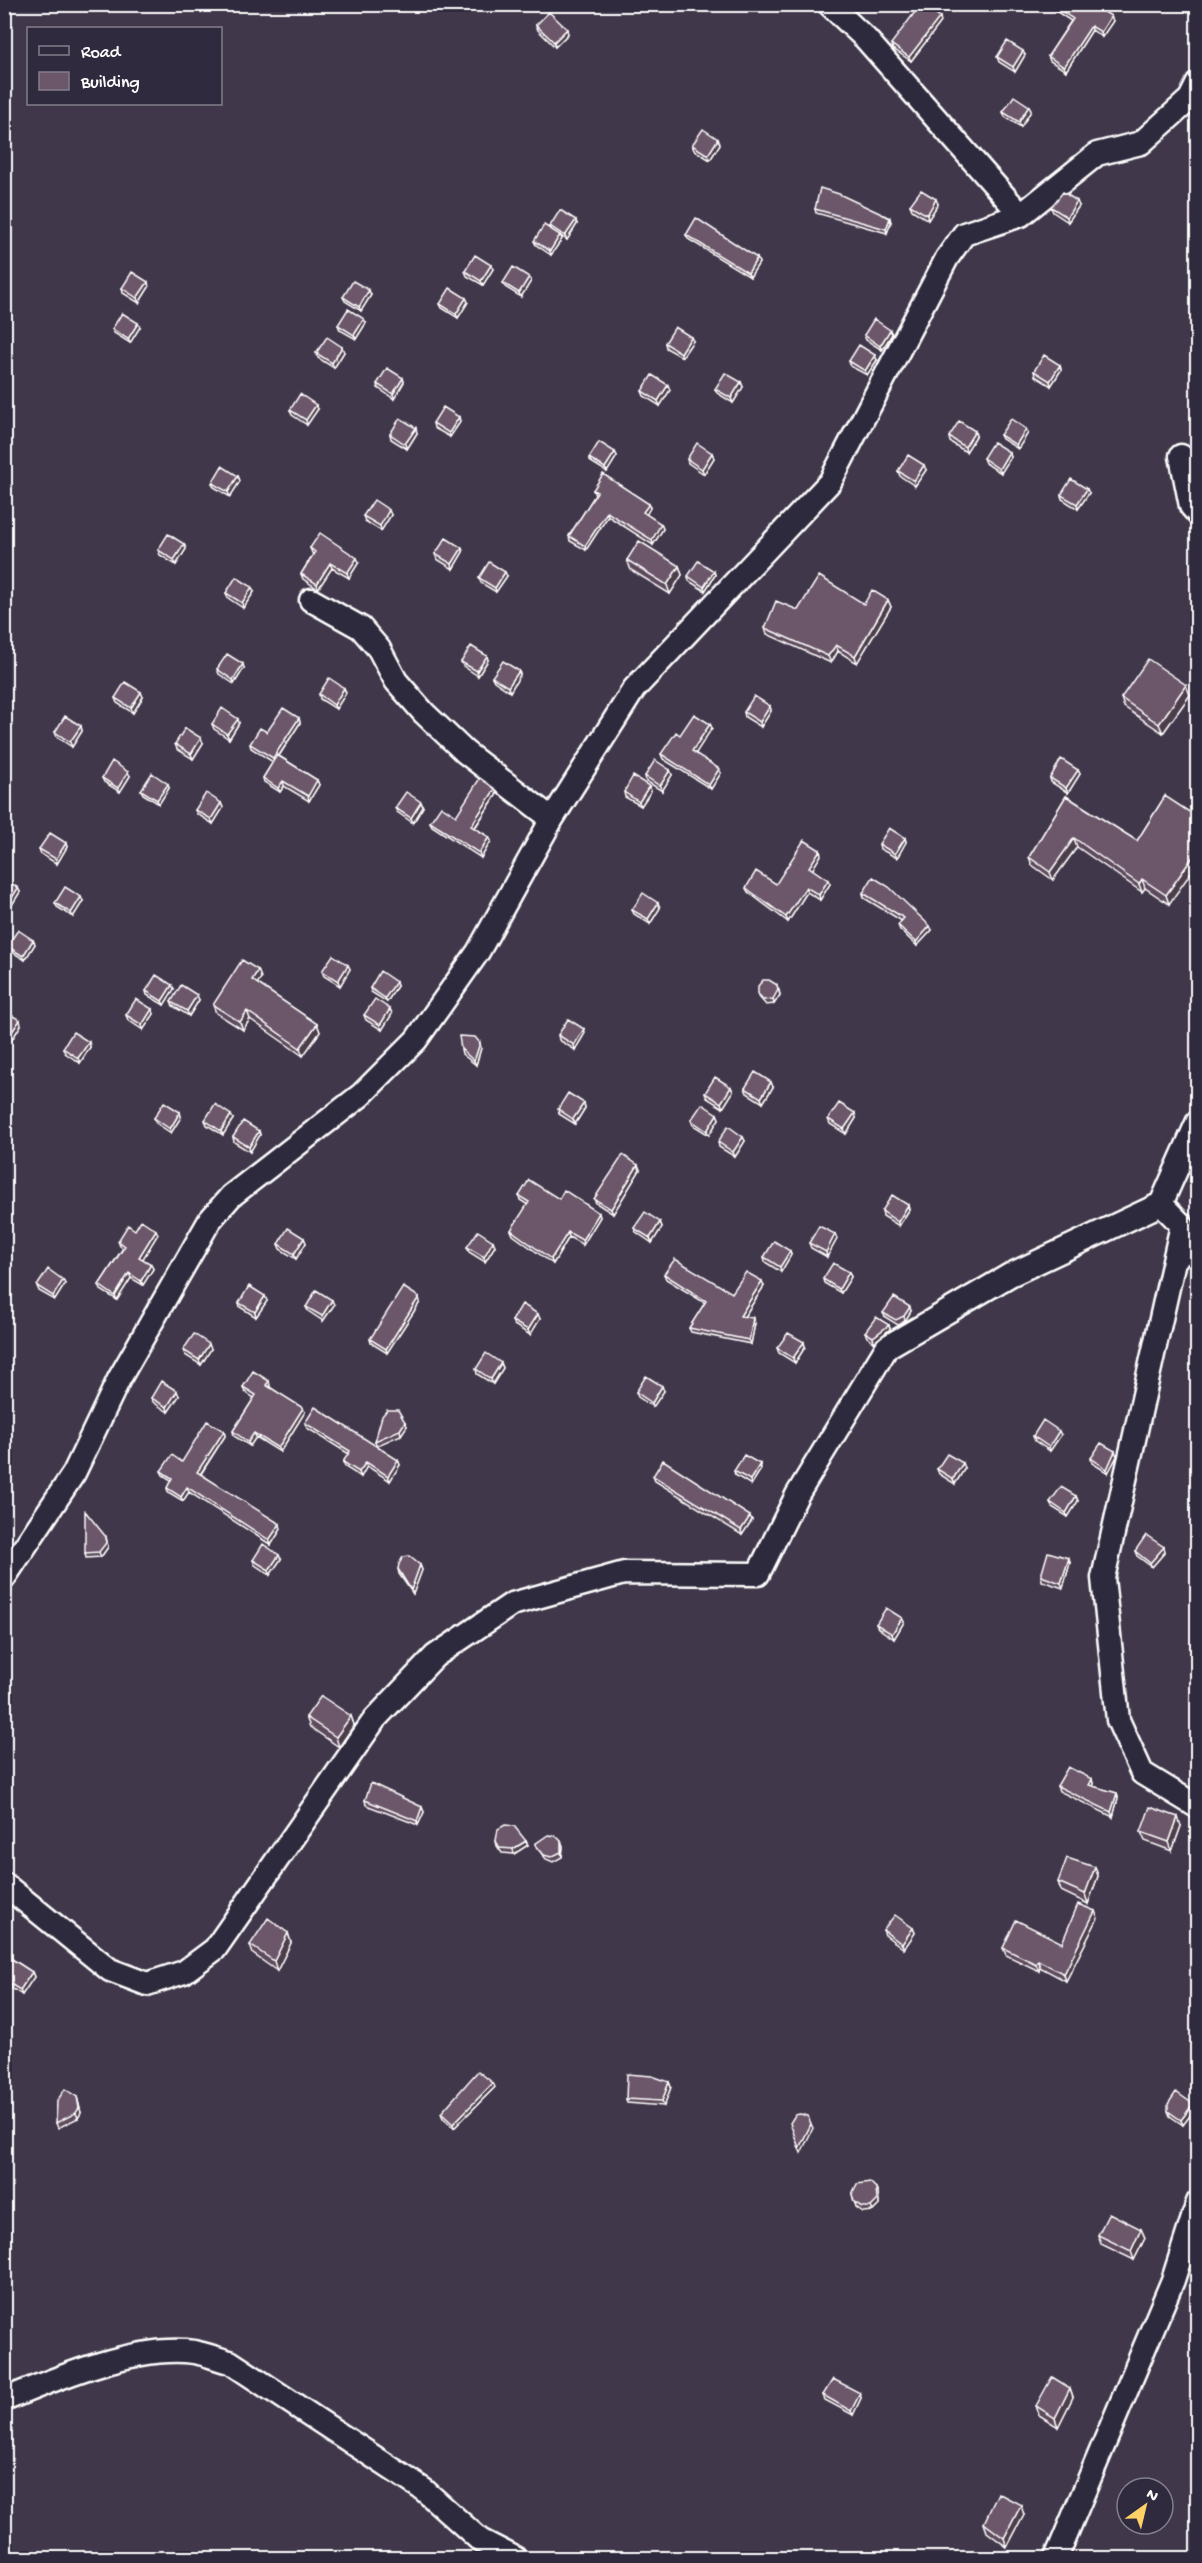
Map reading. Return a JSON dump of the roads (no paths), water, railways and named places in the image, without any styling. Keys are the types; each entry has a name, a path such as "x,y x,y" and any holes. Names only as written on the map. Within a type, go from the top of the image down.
{"street":[{"path":"829,4 867,39 1022,215"},
{"path":"4,1578 62,1493 119,1379 210,1220 231,1196 362,1095 416,1041 478,952 552,819 646,675 830,482 947,258 964,234 1022,215 1097,154 1141,143 1190,99 1197,82"},
{"path":"1181,456 1191,506 1197,514"},
{"path":"311,600 361,628 379,649 396,681 424,713 465,752 552,819"},
{"path":"4,1884 110,1970 147,1984 184,1972 215,1949 375,1719 435,1656 512,1604 624,1573 758,1574 797,1495 887,1347 1010,1275 1161,1203 1197,1121"},
{"path":"1161,1203 1182,1225 1103,1578 1118,1720 1142,1773 1197,1807"},
{"path":"1174,1260 1197,1240"},
{"path":"1056,2559 1173,2280 1197,2202"},
{"path":"4,2400 51,2381 109,2362 159,2353 194,2352 230,2362 424,2490 480,2540 515,2559"}]}
